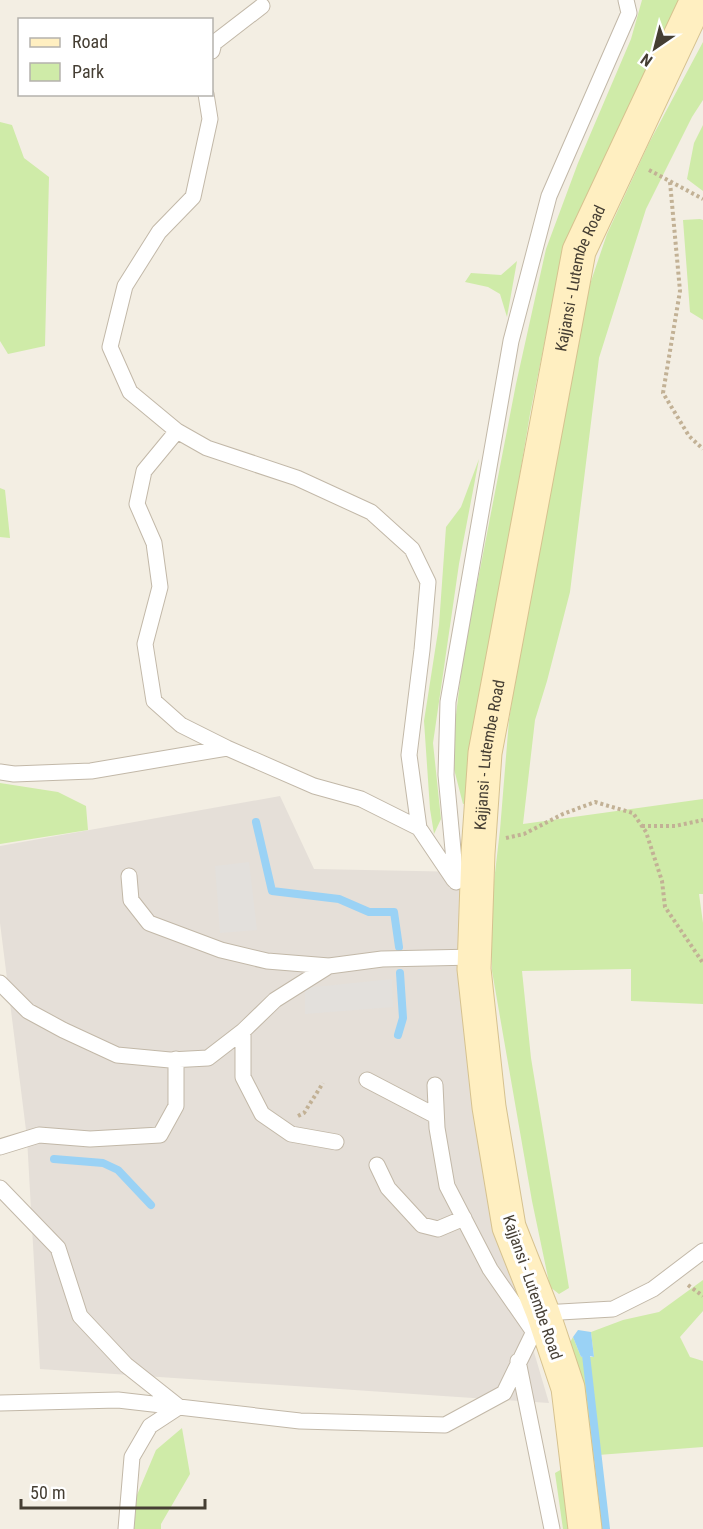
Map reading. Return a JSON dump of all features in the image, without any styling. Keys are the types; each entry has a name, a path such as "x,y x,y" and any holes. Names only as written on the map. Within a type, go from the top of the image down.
{"street":[{"name":"Kajjansi - Lutembe Road","path":"585,1529 568,1388 538,1322 509,1227 489,1107 474,969 477,853 484,753 579,251 697,0"}],"lane":[{"path":"456,882 446,775 448,702 511,341 549,195 629,13 626,0"},
{"path":"213,47 214,43 262,6"},
{"path":"206,96 210,119 194,197 159,232 125,286 110,347 130,392 177,431 207,448 297,478 371,512 412,549 428,582 410,755 419,828 476,908"},
{"path":"177,431 144,471 137,504 154,543 160,587 145,644 154,701 181,725 227,748 314,786 361,799 419,828"},
{"path":"0,772 14,774 91,771 227,748"},
{"path":"129,876 131,900 149,923 221,950 267,961 329,966 382,959 475,957"},
{"path":"0,983 28,1011 117,1055 176,1059 208,1058 243,1031 275,1000 329,966"},
{"path":"243,1031 243,1077 262,1114 291,1134 336,1142"},
{"path":"0,1147 39,1135 90,1139 160,1135 176,1106 176,1059"},
{"path":"367,1080 436,1116"},
{"path":"435,1085 437,1128 447,1186 490,1269 538,1322"},
{"path":"377,1165 388,1188 422,1225 438,1229 464,1218"},
{"path":"0,1188 58,1248 80,1316 126,1365 179,1407"},
{"path":"538,1322 613,1309 653,1289 703,1251"},
{"path":"0,1403 118,1400 300,1421 445,1425 504,1394 538,1322"},
{"path":"518,1362 552,1529"},
{"path":"126,1529 132,1456 150,1426 179,1407"}],"path":[{"path":"624,157 703,199"},
{"path":"670,182 680,291 663,393 689,436 703,449"},
{"path":"480,835 499,841 524,834 563,814 594,802 633,813 646,832 662,881 665,907 703,963"},
{"path":"642,826 675,826 703,820"},
{"path":"279,1126 303,1113 323,1083"}],"shaded area":[{"path":"280,796 314,869 467,872 490,1203 549,1403 40,1369 27,1138 0,923 0,846"},
{"path":"249,862 257,930 220,933 215,866"},
{"path":"392,979 393,1007 305,1014 305,988"}],"green space":[{"path":"642,0 685,0 575,223 551,310 530,414 477,729 471,802 463,804 454,769 455,723 463,657 516,384 546,249 578,163 631,39"},
{"path":"703,42 703,100 692,117 646,209 599,358 570,592 535,720 523,824 703,799 703,894 699,894 703,923 703,1004 631,1001 631,969 522,971 531,1058 569,1288 559,1294 550,1287 532,1201 492,971 491,907 509,720 526,613 586,296 607,234 649,143"},
{"path":"0,122 12,125 24,158 49,177 45,346 8,354 0,341"},
{"path":"703,125 703,191 687,179 694,143"},
{"path":"683,220 703,220 703,320 690,312"},
{"path":"517,261 507,317 500,294 488,287 465,282 471,273 501,275"},
{"path":"479,459 459,564 433,743 441,819 434,834 424,721 439,625 446,527 461,507"},
{"path":"0,488 5,490 10,538 0,537"},
{"path":"0,783 58,792 86,806 88,830 0,844"},
{"path":"703,1280 703,1311 680,1337 690,1357 703,1361 703,1447 598,1455 586,1459 568,1346 573,1337 581,1357 594,1357 591,1332 623,1320 659,1312"},
{"path":"182,1428 190,1474 161,1524 161,1529 134,1529 137,1495 156,1450"},
{"path":"562,1469 572,1529 563,1529 555,1473"}],"water":[{"path":"578,1330 591,1332 594,1357 586,1355 581,1357 573,1337"}],"waterway":[{"path":"256,822 272,891 339,899 369,912 394,912 399,947"},
{"path":"398,1035 403,1018 400,973"},
{"path":"54,1159 103,1163 118,1170 151,1205"},
{"path":"586,1355 606,1529"}]}
